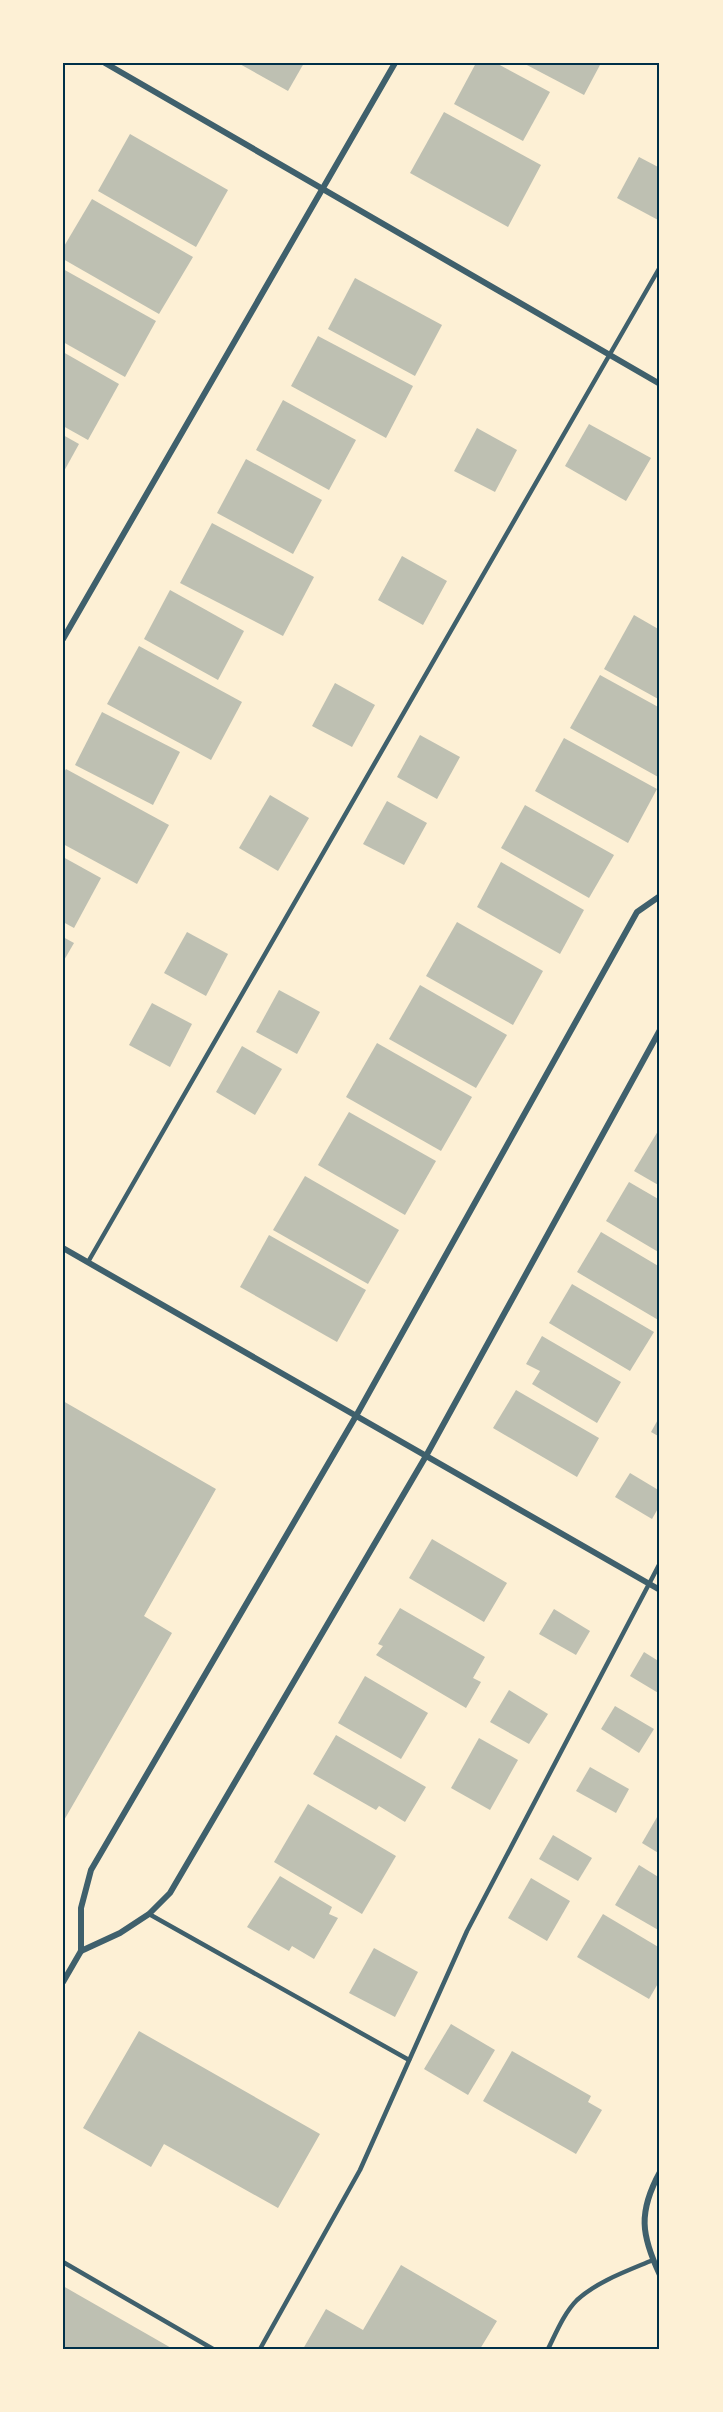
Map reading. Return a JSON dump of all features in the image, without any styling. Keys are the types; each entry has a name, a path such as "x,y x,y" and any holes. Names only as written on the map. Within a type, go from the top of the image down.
{"street":[{"path":"105,63 660,384"},
{"path":"63,639 395,63"},
{"path":"63,1982 81,1952 81,1908 91,1870 356,1416 637,912 660,896"},
{"path":"81,1952 120,1933 149,1914 170,1893 426,1456 660,1030"},
{"path":"63,1248 660,1590"},
{"path":"660,2172 651,2190 644,2218 647,2249 660,2275"}],"lane":[{"path":"88,1262 660,267"},
{"path":"260,2349 360,2170 466,1931 660,1563"},
{"path":"149,1914 409,2060"},
{"path":"548,2349 567,2312 577,2301 612,2278 653,2260"},
{"path":"63,2262 213,2349"}],"building":[{"path":"238,63 304,63 288,91"},
{"path":"476,63 496,63 550,92 523,141 454,104"},
{"path":"523,63 601,63 584,95"},
{"path":"444,112 541,165 508,227 410,173"},
{"path":"130,134 228,190 196,247 98,191"},
{"path":"639,157 660,168 660,221 617,198"},
{"path":"92,199 193,257 159,314 63,259 63,248"},
{"path":"63,269 156,321 125,377 63,342"},
{"path":"355,278 442,325 415,376 328,329"},
{"path":"318,336 413,386 386,438 291,386"},
{"path":"63,352 119,384 88,440 63,426"},
{"path":"283,400 356,440 329,490 256,450"},
{"path":"589,424 651,458 626,501 565,466"},
{"path":"477,428 517,450 495,492 454,471"},
{"path":"63,435 79,444 63,473"},
{"path":"246,459 322,500 293,554 217,513"},
{"path":"212,523 314,577 283,636 180,583"},
{"path":"402,556 447,581 423,625 378,600"},
{"path":"170,590 244,631 218,680 144,639"},
{"path":"634,615 660,630 660,700 604,669"},
{"path":"139,646 242,702 211,760 107,704"},
{"path":"600,675 660,708 660,778 570,728"},
{"path":"335,683 375,705 352,747 312,726"},
{"path":"102,712 180,752 153,805 75,765"},
{"path":"420,735 460,757 437,799 397,777"},
{"path":"564,738 657,789 628,843 535,791"},
{"path":"66,769 169,825 137,884 63,844 63,774"},
{"path":"270,795 309,818 278,871 239,848"},
{"path":"387,801 427,823 404,865 363,844"},
{"path":"525,805 614,855 589,898 501,848"},
{"path":"63,857 101,878 74,928 63,922"},
{"path":"501,862 584,910 560,954 477,907"},
{"path":"457,922 543,971 513,1025 426,976"},
{"path":"187,932 228,954 206,996 164,973"},
{"path":"63,937 74,943 63,962"},
{"path":"420,985 507,1035 476,1088 389,1039"},
{"path":"279,990 320,1012 297,1054 256,1032"},
{"path":"152,1003 192,1024 170,1067 129,1045"},
{"path":"377,1043 472,1097 441,1151 346,1097"},
{"path":"242,1046 282,1069 255,1115 216,1092"},
{"path":"349,1112 436,1161 405,1215 318,1165"},
{"path":"658,1131 660,1133 660,1186 634,1171"},
{"path":"305,1176 399,1230 368,1284 273,1230"},
{"path":"629,1182 660,1200 660,1253 606,1221"},
{"path":"601,1232 660,1267 660,1321 577,1272"},
{"path":"269,1235 366,1290 337,1342 240,1287"},
{"path":"572,1284 654,1332 630,1371 549,1323"},
{"path":"542,1336 621,1382 597,1423 532,1384 540,1371 526,1364"},
{"path":"516,1390 599,1438 577,1477 493,1428"},
{"path":"63,1401 216,1489 144,1616 172,1633 63,1822"},
{"path":"660,1416 660,1437 651,1432"},
{"path":"630,1473 660,1491 660,1505 652,1519 615,1497"},
{"path":"432,1539 507,1583 484,1622 409,1578"},
{"path":"400,1608 485,1657 473,1678 481,1682 466,1708 376,1655 383,1646 378,1644"},
{"path":"554,1609 590,1631 576,1655 539,1634"},
{"path":"644,1652 660,1662 660,1694 630,1676"},
{"path":"365,1676 428,1713 401,1759 338,1723"},
{"path":"509,1690 548,1714 529,1744 490,1722"},
{"path":"615,1706 654,1729 639,1753 601,1729"},
{"path":"336,1735 426,1787 405,1822 379,1806 376,1810 313,1774"},
{"path":"479,1738 518,1760 490,1810 451,1788"},
{"path":"590,1767 629,1789 616,1813 576,1791"},
{"path":"308,1804 396,1856 362,1914 274,1862"},
{"path":"660,1812 660,1854 642,1843"},
{"path":"553,1835 592,1858 578,1881 539,1859"},
{"path":"639,1865 660,1878 660,1931 615,1905"},
{"path":"280,1876 332,1907 329,1914 338,1918 314,1959 292,1946 289,1951 247,1927"},
{"path":"531,1878 570,1901 547,1941 508,1918"},
{"path":"603,1914 660,1948 660,1980 649,1999 577,1957"},
{"path":"374,1948 418,1972 395,2017 349,1993"},
{"path":"451,2024 495,2050 468,2095 424,2069"},
{"path":"139,2031 320,2134 278,2208 164,2144 151,2167 83,2128"},
{"path":"512,2051 591,2096 588,2102 602,2110 576,2154 483,2101"},
{"path":"401,2265 497,2321 480,2349 303,2349 326,2309 363,2330"},
{"path":"63,2286 173,2349 63,2349"}]}
